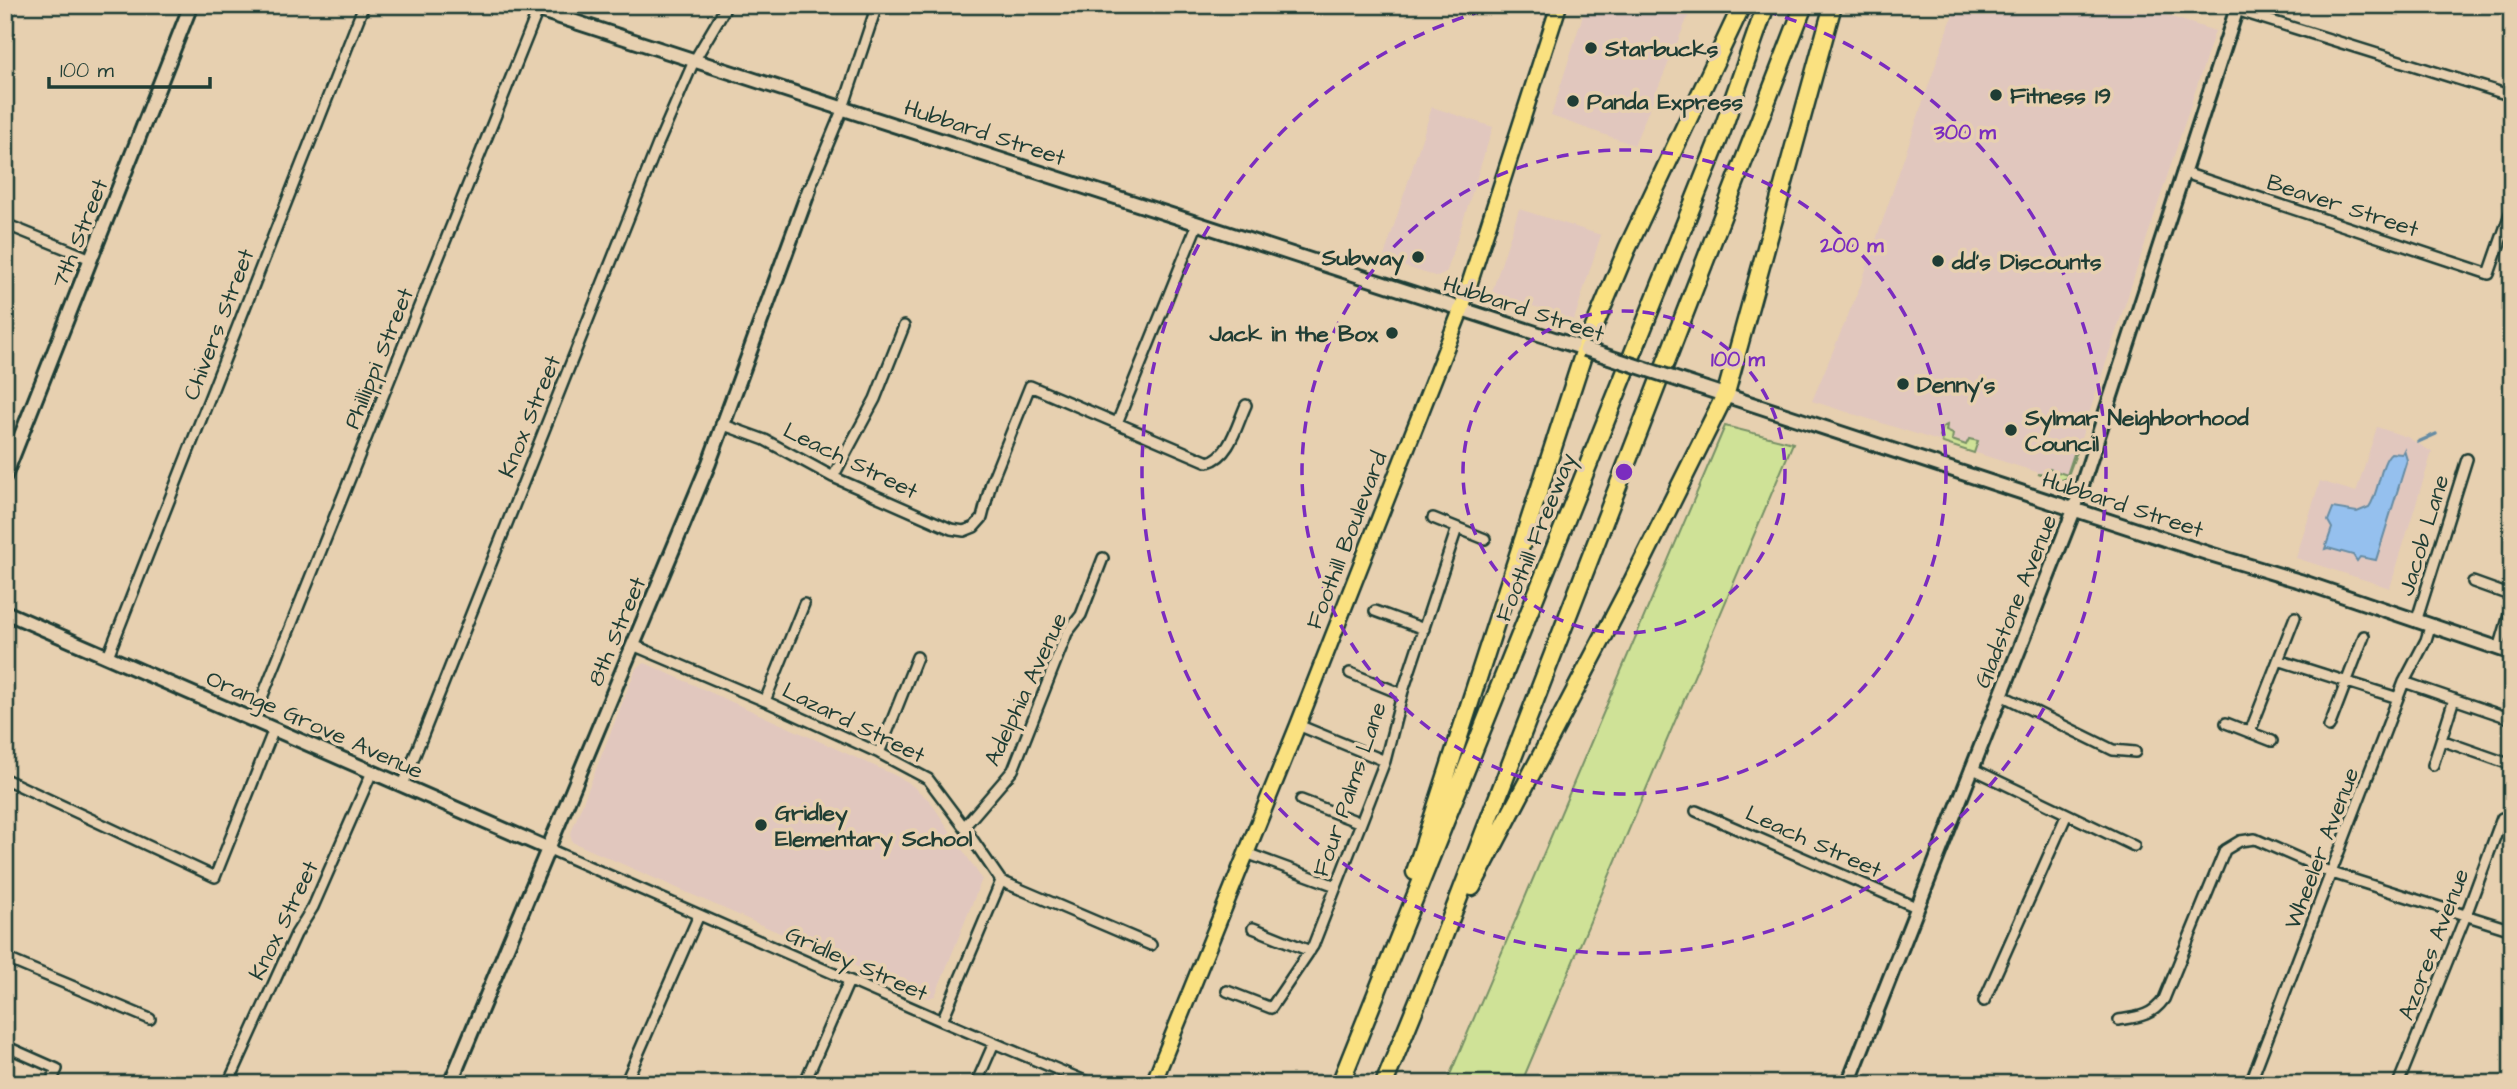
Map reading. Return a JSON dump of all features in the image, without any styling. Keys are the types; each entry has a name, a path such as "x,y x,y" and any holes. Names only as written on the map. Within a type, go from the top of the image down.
{"highway":[{"path":"1371,1007 1585,349 1632,237 1742,5"},
{"name":"Foothill Freeway","path":"1340,1084 1722,131 1766,5"},
{"path":"1384,1084 1437,954 1804,5"},
{"path":"1437,954 1625,595 1726,393 1833,5"}],"main road":[{"name":"Foothill Boulevard","path":"1153,1084 1461,310 1559,5"}],"street":[{"path":"5,22 11,5"},
{"name":"7th Street","path":"5,476 191,5"},
{"name":"Chivers Street","path":"108,656 364,5"},
{"name":"Hubbard Street","path":"523,5 1197,225 1726,393 2505,651"},
{"name":"Knox Street","path":"403,785 648,169 694,61 727,5"},
{"path":"809,190 843,108 877,5"},
{"path":"2237,8 2512,96"},
{"name":"Gladstone Avenue","path":"1848,1084 2074,510 2237,8"},
{"name":"Phillippi Street","path":"253,720 537,10"},
{"name":"Beaver Street","path":"2185,173 2489,274 2512,208"},
{"name":"8th Street","path":"450,1084 709,463 721,424 809,190"},
{"path":"5,224 91,258"},
{"path":"1197,225 1117,423 1208,462 1224,453 1246,405"},
{"path":"833,477 875,399 904,326"},
{"name":"Leach Street","path":"721,424 765,440 833,477 951,529 964,531 974,527 982,518 991,483 1030,386 1117,423"},
{"name":"Jacob Lane","path":"2416,622 2467,459"},
{"path":"1433,518 1485,539"},
{"name":"Four Palms Lane","path":"1227,991 1271,1008 1310,951 1385,761 1402,694 1457,528"},
{"name":"Adelphia Avenue","path":"964,827 1013,770 1067,633 1081,615 1103,558"},
{"path":"2473,582 2512,596"},
{"path":"765,701 804,604"},
{"path":"2505,651 2512,605"},
{"path":"1375,611 1424,629"},
{"name":"Orange Grove Avenue","path":"5,612 608,875"},
{"path":"2250,732 2295,617"},
{"name":"Wheeler Avenue","path":"2250,1084 2404,682 2430,627"},
{"path":"2329,727 2364,636"},
{"name":"Lazard Street","path":"633,645 765,701 928,779 1001,881"},
{"path":"878,753 917,657"},
{"path":"2278,660 2398,698"},
{"path":"1350,673 1402,694"},
{"path":"2404,682 2512,719"},
{"path":"2001,695 2113,750 2135,752"},
{"path":"2433,765 2454,699"},
{"path":"2226,723 2272,741"},
{"path":"1298,725 1385,761"},
{"path":"5,779 215,877 274,729"},
{"path":"2441,740 2512,765"},
{"path":"1971,768 2134,846"},
{"name":"Knox Street","path":"228,1084 296,934 313,908 372,772"},
{"path":"1301,800 1361,823"},
{"name":"Leach Street","path":"1696,811 1916,907"},
{"path":"1984,1002 2067,814"},
{"name":"Azores Avenue","path":"2399,1084 2502,818"},
{"path":"2119,1020 2146,1016 2164,999 2225,850 2240,841 2255,839 2332,873 2512,930"},
{"path":"1246,853 1336,886"},
{"name":"Gridley Street","path":"608,875 1093,1084"},
{"path":"942,1021 1001,881 1151,945"},
{"path":"625,1084 699,915"},
{"path":"1253,928 1310,951"},
{"path":"5,958 150,1019"},
{"path":"804,1084 849,981"},
{"path":"976,1084 994,1043"},
{"path":"5,1046 57,1069 50,1084"}],"shaded area":[{"path":"1586,5 1693,5 1634,145 1551,116"},
{"path":"1956,5 2135,5 2215,31 2070,472 2067,478 2062,480 1812,401 1861,284"},
{"path":"1432,107 1493,127 1447,271 1438,277 1399,265 1396,271 1381,266"},
{"path":"1519,209 1601,235 1574,320 1492,292"},
{"path":"2377,427 2407,437 2432,452 2390,588 2296,558 2320,481 2356,492"},
{"name":"Gridley Elementary School","path":"645,663 890,773 908,782 930,801 982,879 935,996 928,998 572,842 570,835 636,668"}],"green space":[{"path":"1947,425 1946,431 1953,434 1952,440 1966,445 1969,439 1978,441 1974,453 1943,443 1940,437 1943,427"},
{"path":"1725,426 1793,443 1521,1084 1446,1084"},
{"path":"2076,442 2080,443 2067,478 2059,481 2038,474 2048,475 2050,469 2067,475"}],"water":[{"path":"2404,450 2407,460 2376,560 2360,557 2357,561 2353,555 2325,549 2332,528 2328,521 2333,508 2357,512 2369,507 2387,457 2391,453 2402,454"}],"waterway":[{"path":"2418,442 2436,434"}],"place":[{"name":"Starbucks","path":"1591,48"},
{"name":"Fitness 19","path":"1996,95"},
{"name":"Panda Express","path":"1573,101"},
{"name":"Subway","path":"1418,257"},
{"name":"dd's Discounts","path":"1938,261"},
{"name":"Jack in the Box","path":"1392,333"},
{"name":"Denny's","path":"1903,384"},
{"name":"Sylmar Neighborhood Council","path":"2011,430"},
{"name":"Gridley Elementary School","path":"761,825"}]}
